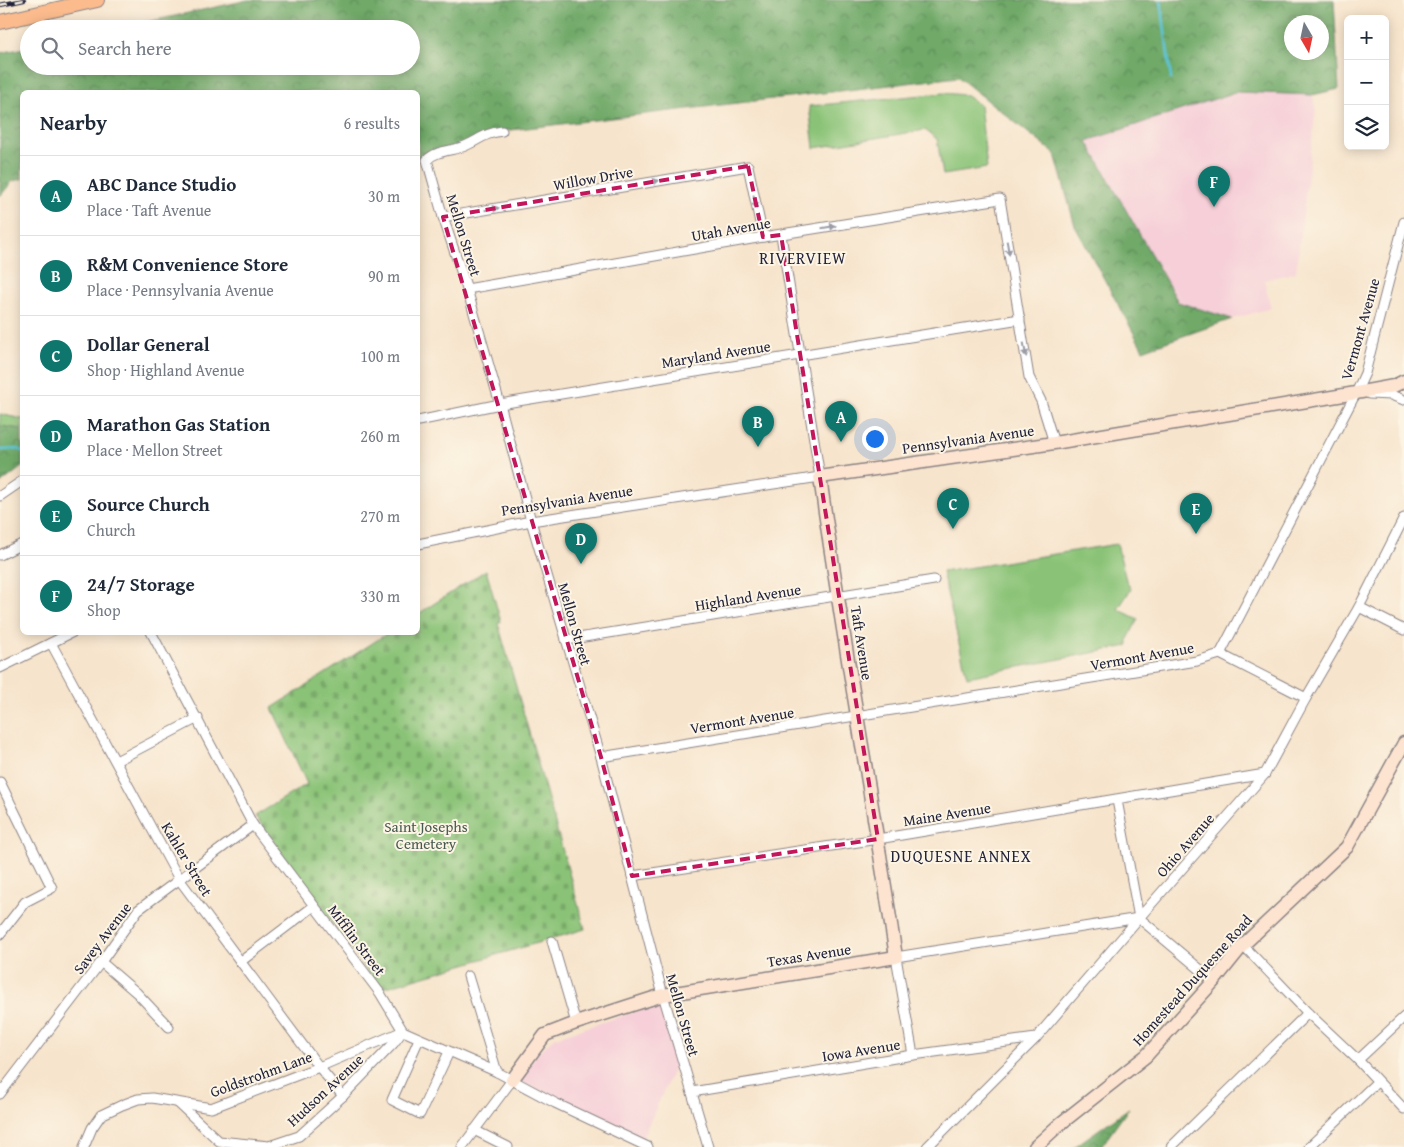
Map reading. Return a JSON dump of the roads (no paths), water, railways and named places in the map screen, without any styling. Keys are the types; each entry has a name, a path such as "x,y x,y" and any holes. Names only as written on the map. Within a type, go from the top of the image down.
{"main road":[{"path":"0,22 97,0"}],"street":[{"name":"Mellon Street","path":"502,131 479,137 464,146 431,155 427,160 467,289 531,521 601,756 662,995 708,1147"},
{"name":"Willow Drive","path":"444,217 748,166 763,237"},
{"name":"Utah Avenue","path":"467,289 763,237 1000,199 1020,319"},
{"name":"Vermont Avenue","path":"601,756 1197,661 1220,654 1356,393 1365,370 1404,222"},
{"name":"Taft Avenue","path":"781,235 913,1055"},
{"name":"Maryland Avenue","path":"420,421 500,404 1020,319"},
{"path":"1020,319 1031,380 1041,401 1054,442"},
{"name":"Pennsylvania Avenue","path":"420,544 531,521 1054,442 1356,393 1394,386 1404,382"},
{"path":"1356,393 1391,395 1404,400"},
{"path":"0,496 20,482"},
{"name":"Ohio Avenue","path":"927,1147 1036,1038 1265,774 1306,698 1359,607 1404,518"},
{"path":"0,555 20,545"},
{"name":"Highland Avenue","path":"566,640 934,580"},
{"path":"1359,607 1404,630"},
{"path":"0,668 67,635"},
{"name":"Mifflin Street","path":"153,635 254,825 380,993 403,1031"},
{"name":"Kahler Street","path":"51,643 179,879 319,1067 343,1096"},
{"path":"1220,654 1306,698"},
{"path":"116,761 198,718"},
{"name":"Homestead Duquesne Road","path":"1035,1147 1060,1124 1146,1056 1214,981 1243,945 1347,847 1404,744"},
{"name":"Maine Avenue","path":"632,876 878,839 1265,774"},
{"path":"0,782 52,888 25,902 0,934"},
{"path":"1118,800 1139,918 1214,981"},
{"name":"Savey Avenue","path":"0,1094 101,962 138,910 254,825"},
{"path":"240,962 314,906"},
{"name":"Texas Avenue","path":"512,1080 545,1035 662,995 1139,918"},
{"path":"552,940 576,1023"},
{"path":"1243,945 1308,1013 1358,1060 1404,1109"},
{"path":"101,962 137,993 169,1027"},
{"path":"468,976 497,1072"},
{"path":"1171,1147 1308,1013"},
{"path":"1358,1060 1404,1017"},
{"path":"403,1031 497,1072 555,1103 648,1147"},
{"name":"Goldstrohm Lane","path":"84,1147 92,1128 102,1115 138,1099 152,1098 211,1108 319,1067 403,1031"},
{"name":"Hudson Avenue","path":"178,1103 219,1141 269,1146 299,1136 343,1096 403,1031"},
{"name":"Iowa Avenue","path":"692,1092 913,1055 1036,1038"},
{"path":"419,1039 392,1100 420,1114 449,1052"},
{"path":"462,1147 512,1080"},
{"path":"1309,1147 1377,1082"},
{"path":"474,1130 508,1147"}],"waterway":[{"path":"1161,0 1171,79"},
{"path":"0,450 20,450"}],"railway":[{"path":"0,5 24,0"}],"place":[{"name":"24/7 Storage","path":"1214,207"},
{"name":"ABC Dance Studio","path":"841,442"},
{"name":"R&M Convenience Store","path":"758,447"},
{"name":"Dollar General","path":"953,529"},
{"name":"Source Church","path":"1196,534"},
{"name":"Marathon Gas Station","path":"581,564"}],"district":[{"name":"RIVERVIEW","path":"803,258"},
{"name":"DUQUESNE ANNEX","path":"961,856"}],"park label":[{"name":"Saint Josephs Cemetery","path":"426,834"}]}
